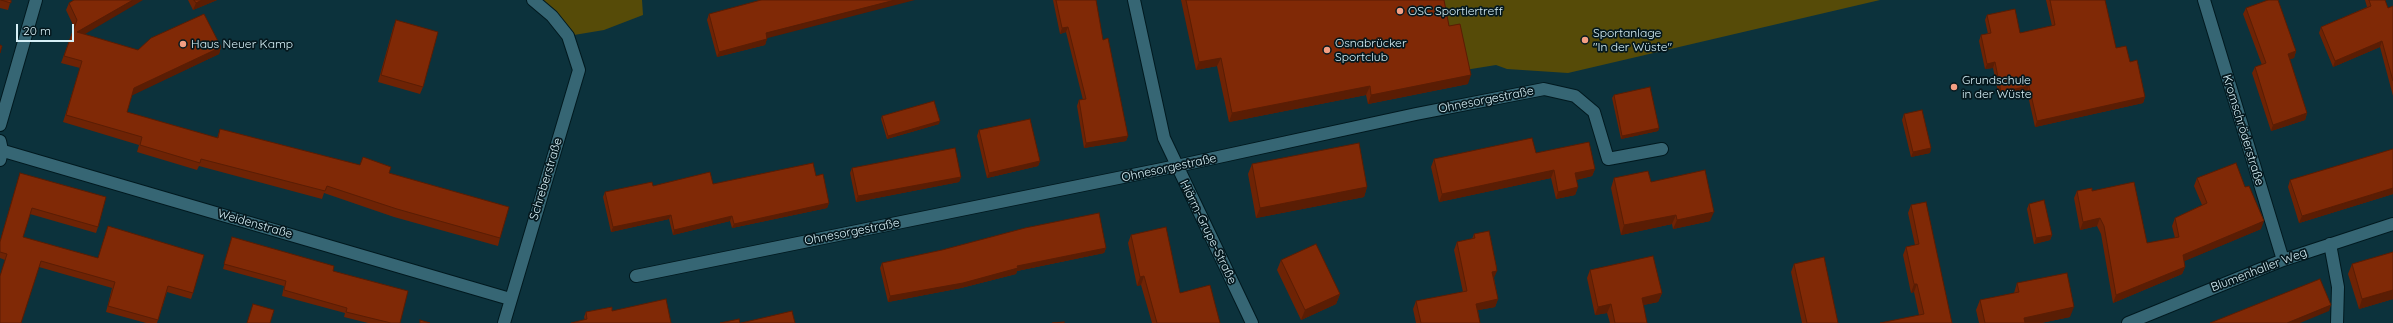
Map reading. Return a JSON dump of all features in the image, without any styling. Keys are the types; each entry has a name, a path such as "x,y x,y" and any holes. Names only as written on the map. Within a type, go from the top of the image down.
{"street":[{"path":"0,125 36,0"},
{"name":"Schreberstraße","path":"504,323 579,70 568,36 552,16 533,0"},
{"name":"Hiärm-Grupe-Straße","path":"1134,0 1157,112 1164,138 1252,323"},
{"name":"Kromschröderstraße","path":"2204,0 2283,260"},
{"name":"Ohnesorgestraße","path":"636,276 1177,166 1416,114 1544,89 1575,96 1594,112 1608,159 1662,149"},
{"name":"Weidenstraße","path":"1,150 510,299"},
{"name":"Blumenhaller Weg","path":"2128,323 2283,260 2393,224"},
{"path":"2330,244 2338,287 2337,323"}],"shaded area":[{"path":"533,0 642,0 643,15 604,30 568,36"},
{"name":"Sportanlage \"In der Wüste\"","path":"1439,0 1880,0 1568,73 1507,69 1496,65 1465,70 1446,34"}],"building":[{"path":"1,0 11,0 11,3"},
{"path":"74,0 133,0 77,32 138,50 151,38 204,14 221,47 134,88 127,112 218,138 220,129 360,165 363,157 391,167 389,173 509,207 500,238 397,209 327,186 325,191 201,159 200,163 140,145 142,137 66,115 82,61 64,56 77,20 69,3"},
{"path":"194,0 202,0 196,3"},
{"path":"761,0 895,0 766,33 767,39 719,52 709,14"},
{"path":"1056,0 1096,0 1103,40 1108,38 1128,136 1086,143 1079,100 1086,99 1068,27 1062,28"},
{"name":"Osnabrücker Sportclub","path":"1186,0 1444,0 1449,26 1460,24 1471,75 1371,95 1370,86 1232,113 1221,58 1199,62"},
{"path":"2050,0 2105,0 2116,48 2126,46 2130,62 2137,60 2145,97 2037,121 2029,86 2001,92 1995,62 1987,64 1981,35 1991,33 1987,15 2015,9 2020,33 2055,25"},
{"path":"2268,0 2278,0 2296,51 2288,54 2307,113 2273,125 2255,67 2266,63 2246,8"},
{"path":"2369,0 2385,0 2388,8 2393,6 2393,81 2382,41 2335,61 2321,27 2371,6"},
{"path":"396,20 438,32 423,87 381,75"},
{"path":"1650,87 1659,128 1622,136 1614,95"},
{"path":"934,101 940,121 888,136 882,116"},
{"path":"1922,110 1931,148 1913,152 1904,114"},
{"path":"1030,119 1040,161 989,173 979,130"},
{"path":"1532,138 1536,153 1589,142 1595,169 1575,173 1578,187 1558,192 1554,170 1442,194 1434,159"},
{"path":"1359,143 1367,187 1260,208 1252,164"},
{"path":"955,148 961,177 858,196 852,168"},
{"path":"2393,149 2393,188 2302,216 2290,180"},
{"path":"813,163 816,176 823,174 829,203 734,224 732,216 674,230 671,215 613,227 605,192 652,182 653,186 710,172 713,184"},
{"path":"2236,163 2245,187 2249,186 2264,221 2183,255 2185,267 2116,295 2104,226 2100,218 2083,222 2077,191 2092,188 2092,191 2134,182 2147,243 2179,237 2175,218 2207,203 2197,178"},
{"path":"1705,170 1714,212 1677,220 1676,215 1624,225 1614,178 1648,171 1651,182"},
{"path":"20,173 106,197 98,227 32,208 23,237 98,258 108,226 204,255 193,293 168,286 158,320 108,306 115,282 41,261 21,323 0,323 0,276 7,254 0,252 0,242"},
{"path":"2044,200 2052,235 2036,238 2029,204"},
{"path":"1926,202 1952,323 1880,323 1924,314 1917,284 1914,284 1906,247 1919,244 1911,205"},
{"path":"1099,213 1106,248 1017,266 1018,268 963,283 890,296 882,263 942,250 1025,228"},
{"path":"1166,227 1180,293 1210,285 1220,323 1157,323 1144,276 1140,277 1131,235"},
{"path":"1489,231 1497,271 1492,272 1498,299 1476,304 1480,323 1421,323 1416,301 1467,291 1457,242 1475,238 1474,234"},
{"path":"232,237 334,266 333,271 408,291 400,323 391,323 346,312 347,308 284,290 286,281 224,264"},
{"path":"1316,244 1340,294 1305,310 1281,260"},
{"path":"2393,252 2393,290 2362,299 2352,264"},
{"path":"1653,256 1662,293 1642,298 1647,323 1615,323 1611,304 1598,307 1590,270"},
{"path":"1824,257 1838,323 1807,323 1794,264"},
{"path":"2067,273 2074,307 2024,318 2025,323 1985,323 1980,300 2019,292 2017,283"},
{"path":"2320,279 2331,305 2287,323 2210,323"},
{"path":"666,299 671,323 571,323 587,319 586,312 612,307 612,311"},
{"path":"253,304 274,310 270,323 247,323"},
{"path":"792,311 795,323 741,323"},
{"path":"739,319 740,323 720,323"},
{"path":"420,320 430,323 420,323"}],"place":[{"name":"OSC Sportlertreff","path":"1400,11"},
{"name":"Sportanlage \"In der Wüste\"","path":"1585,40"},
{"name":"Haus Neuer Kamp","path":"183,44"},
{"name":"Osnabrücker Sportclub","path":"1327,50"},
{"name":"Grundschule in der Wüste","path":"1954,87"}]}
